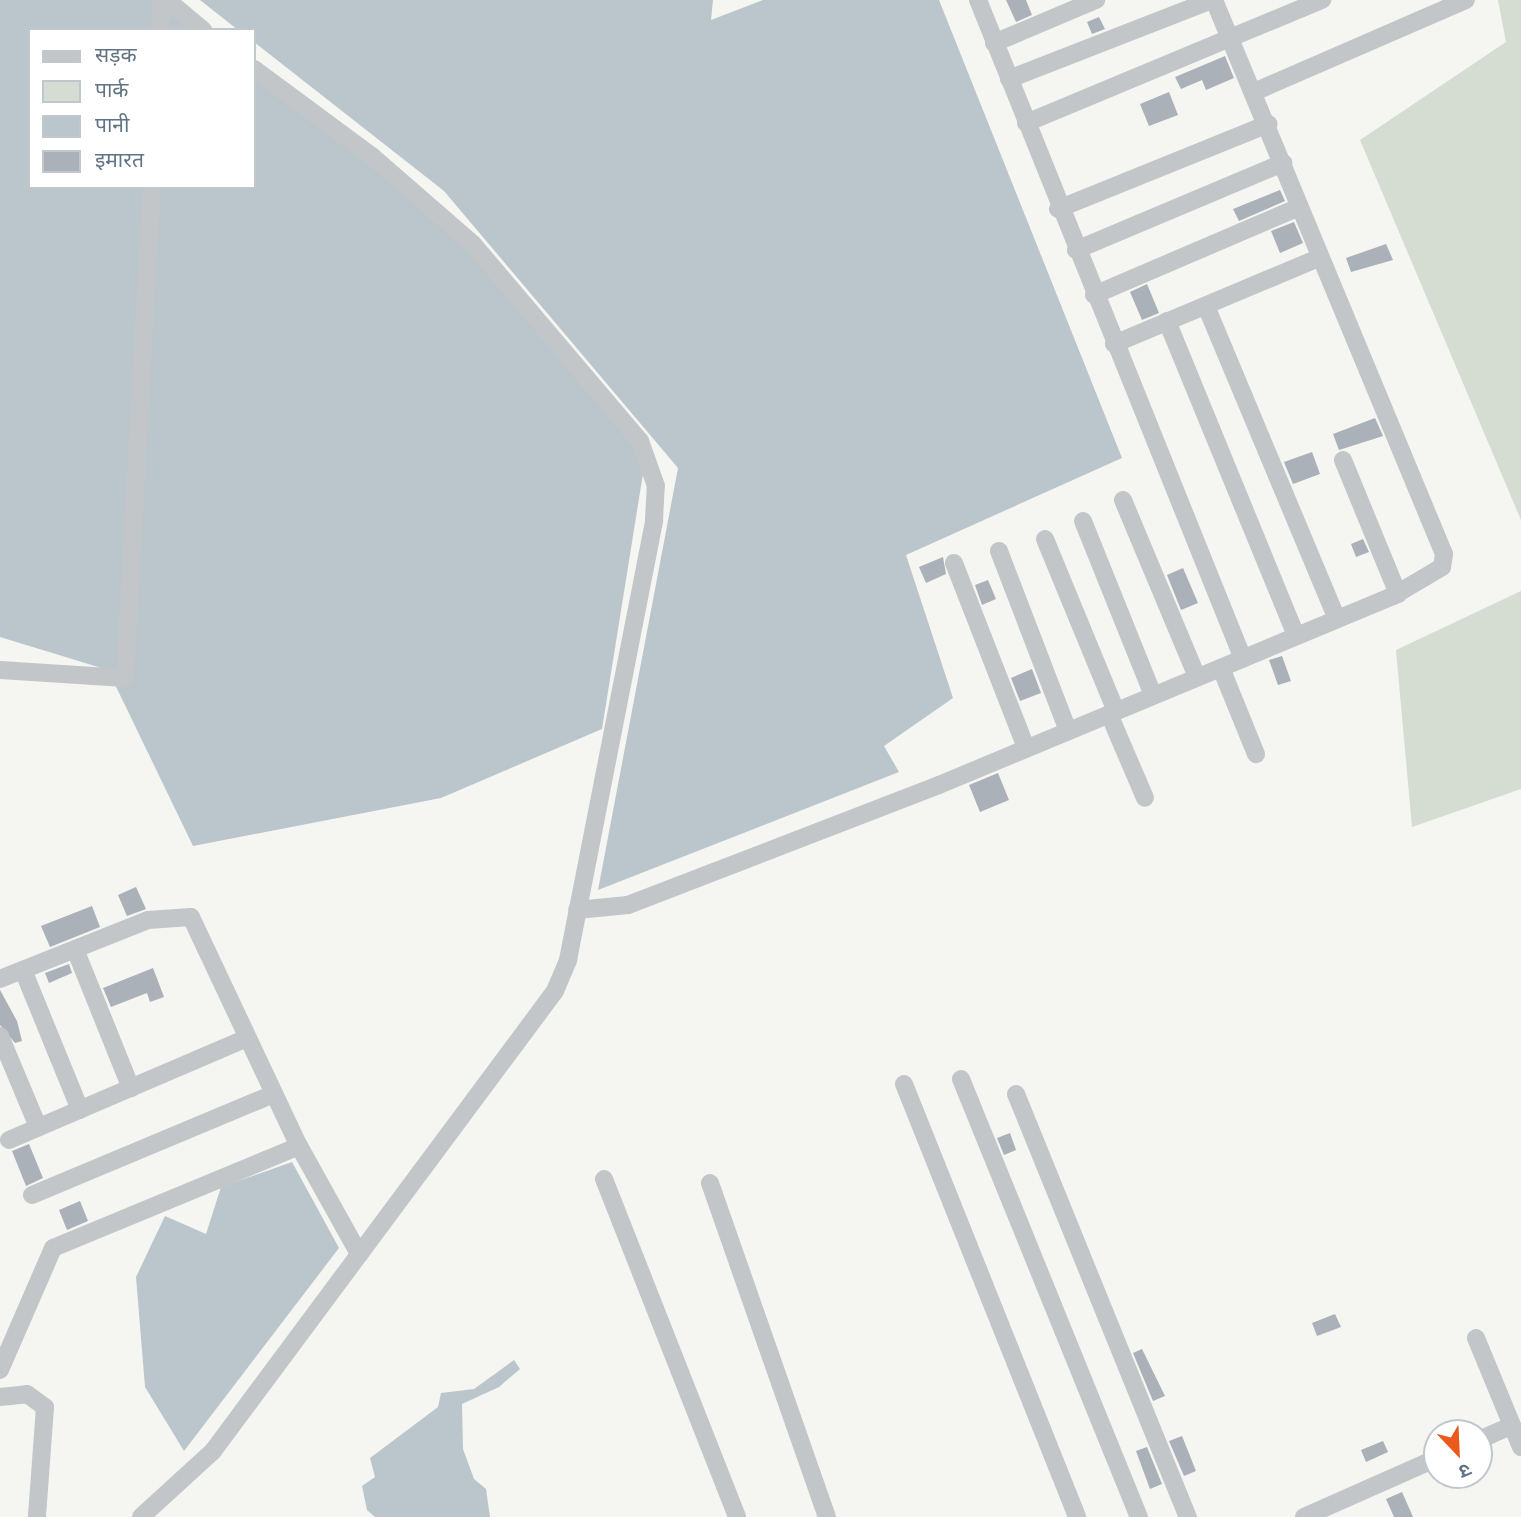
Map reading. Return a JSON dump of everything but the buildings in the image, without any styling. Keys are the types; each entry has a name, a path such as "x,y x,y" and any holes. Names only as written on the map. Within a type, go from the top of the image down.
{"street":[{"path":"160,28 162,0"},
{"path":"167,0 201,28"},
{"path":"978,0 1058,209 1243,659"},
{"path":"994,43 1096,0"},
{"path":"577,910 611,910 651,898 1068,731 1398,594 1434,576 1444,554 1319,258 1268,124 1213,0 1009,79"},
{"path":"1026,123 1322,0"},
{"path":"1254,92 1466,0"},
{"path":"141,1517 213,1451 555,991 577,910 654,520 652,470 631,429 473,244 395,174 256,70"},
{"path":"1058,209 1268,124"},
{"path":"1076,250 1283,163"},
{"path":"0,670 125,678 152,189"},
{"path":"1094,295 1299,207"},
{"path":"1114,344 1319,258"},
{"path":"1206,306 1337,619"},
{"path":"1167,321 1296,636"},
{"path":"1343,460 1398,594"},
{"path":"1123,500 1198,677"},
{"path":"1083,521 1153,695"},
{"path":"1045,539 1145,798"},
{"path":"999,551 1068,731"},
{"path":"954,563 1026,748"},
{"path":"1221,668 1256,754"},
{"path":"0,979 167,914 191,917 299,1146 359,1254"},
{"path":"75,949 131,1088"},
{"path":"23,970 80,1110"},
{"path":"0,1036 38,1127"},
{"path":"9,1140 247,1038"},
{"path":"961,1079 1139,1517"},
{"path":"904,1084 1077,1517"},
{"path":"32,1195 274,1094"},
{"path":"1016,1094 1188,1517"},
{"path":"0,1370 53,1248 299,1146"},
{"path":"604,1179 737,1517"},
{"path":"710,1183 827,1517"},
{"path":"1476,1338 1521,1447"},
{"path":"0,1396 27,1394 46,1407 37,1517"},
{"path":"1493,1434 1512,1425"},
{"path":"1304,1517 1423,1464"}],"green space":[{"path":"1498,0 1521,0 1521,520 1360,140 1506,42"},
{"path":"1521,591 1521,789 1412,827 1396,650"}],"water":[{"path":"0,0 178,0 213,28 28,28 28,189 256,189 256,63 437,208 646,455 602,729 441,798 193,846 108,670 0,637"},
{"path":"200,0 713,0 711,20 763,0 939,0 1122,458 906,555 953,698 884,746 899,772 598,890 678,468 444,191 256,44 256,28 235,28"},
{"path":"292,1162 339,1248 184,1451 145,1387 136,1277 165,1216 206,1234 221,1187"},
{"path":"514,1360 520,1369 499,1387 462,1404 463,1449 474,1479 486,1489 490,1517 375,1517 367,1510 362,1486 375,1477 370,1458 438,1407 441,1393 474,1389"}]}
